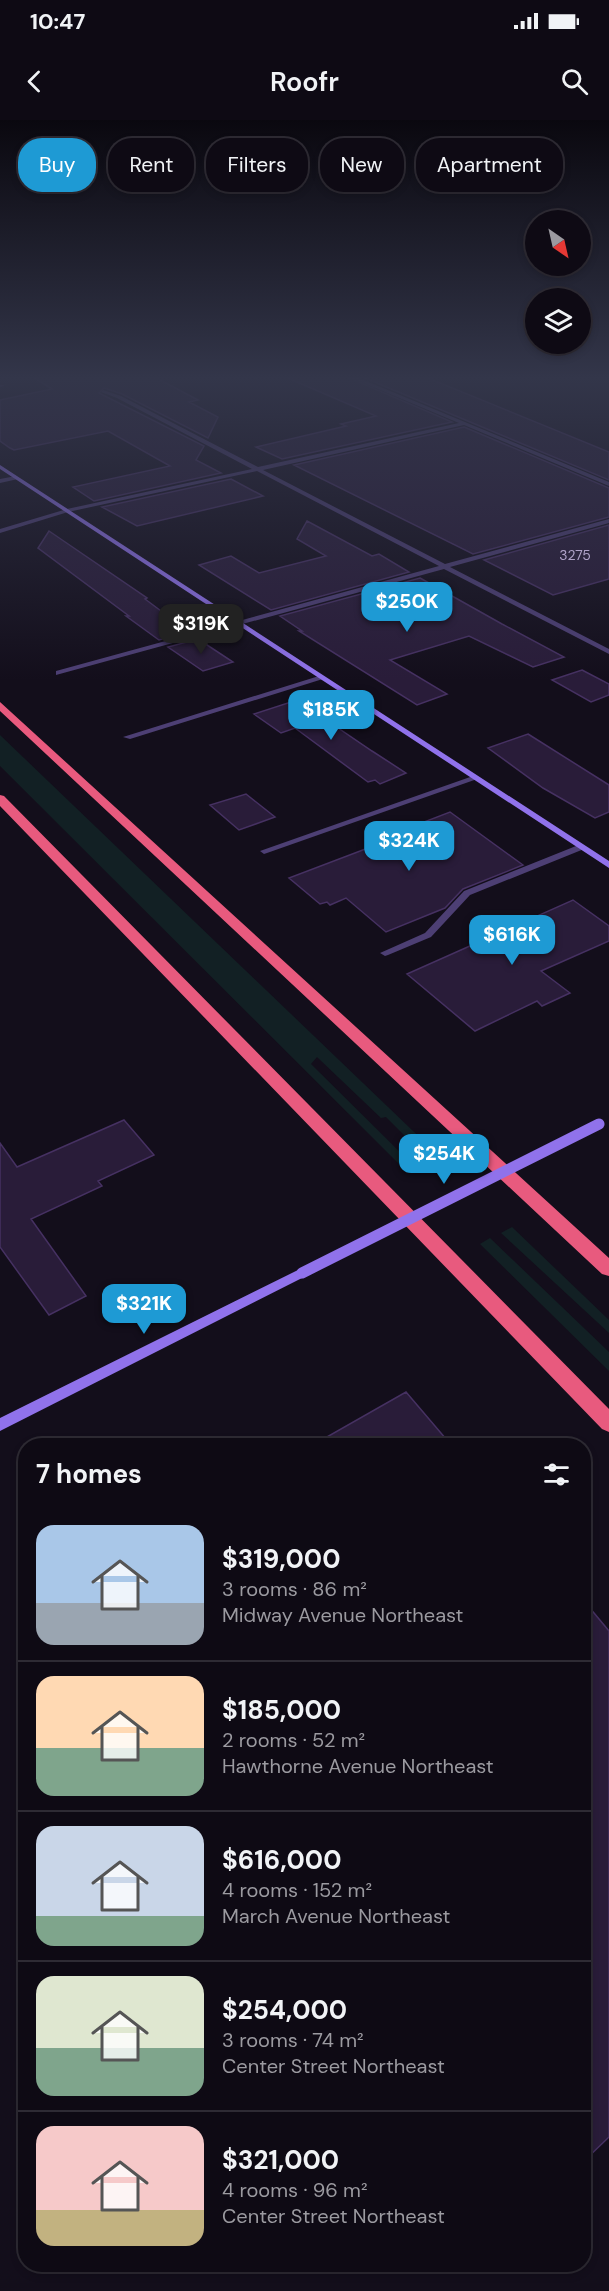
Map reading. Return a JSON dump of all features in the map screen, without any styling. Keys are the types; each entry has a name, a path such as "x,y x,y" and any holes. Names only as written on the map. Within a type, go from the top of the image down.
{"highway":[{"path":"0,705 609,1269"},
{"path":"0,799 609,1423"}],"main road":[{"path":"16,478 609,865"},
{"path":"0,1425 604,1121"}],"street":[{"path":"0,531 68,511 226,477"},
{"path":"274,477 609,651"},
{"path":"593,477 609,484"},
{"path":"0,481 16,478"},
{"path":"59,673 609,520"},
{"path":"127,737 322,678"},
{"path":"264,851 476,778"},
{"path":"385,953 428,935 467,893 581,847"}],"shaded area":[{"path":"0,735 436,1153 426,1157 386,1117 381,1118 317,1057 311,1064 413,1165 404,1169 0,766"},
{"path":"512,1227 609,1320 609,1333 501,1233"},
{"path":"490,1238 609,1352 609,1371 480,1244"}],"building":[{"path":"118,477 201,477 94,501 73,487"},
{"path":"319,477 584,477 609,488 609,517 473,554"},
{"path":"231,479 263,496 137,526 102,507"},
{"path":"307,521 372,556 379,554 409,572 271,610 199,565 231,556 259,573 326,556 297,539"},
{"path":"609,525 609,579 553,595 484,560"},
{"path":"49,531 147,598 145,599 189,632 159,640 38,548"},
{"path":"420,578 564,657 533,667 469,636 390,660 447,694 417,705 299,631 302,631 280,616"},
{"path":"198,639 233,662 203,671 168,647"},
{"path":"582,670 609,684 609,695 591,702 552,680"},
{"path":"297,700 406,773 380,784 375,780 368,782 295,728 281,733 254,714"},
{"path":"528,734 609,785 609,812 595,818 543,788 488,748"},
{"path":"246,794 275,817 239,830 210,805"},
{"path":"450,812 523,865 463,889 445,908 386,932 346,898 330,905 327,902 320,904 289,878 376,845 372,842"},
{"path":"573,900 609,926 609,941 541,971 570,993 542,1006 537,1001 475,1031 407,974"},
{"path":"124,1120 154,1155 98,1181 102,1186 31,1219 86,1296 49,1315 0,1247 0,1143 17,1167"},
{"path":"406,1392 445,1438 325,1438"},
{"path":"591,1609 609,1631 609,2137 591,2154"}]}
